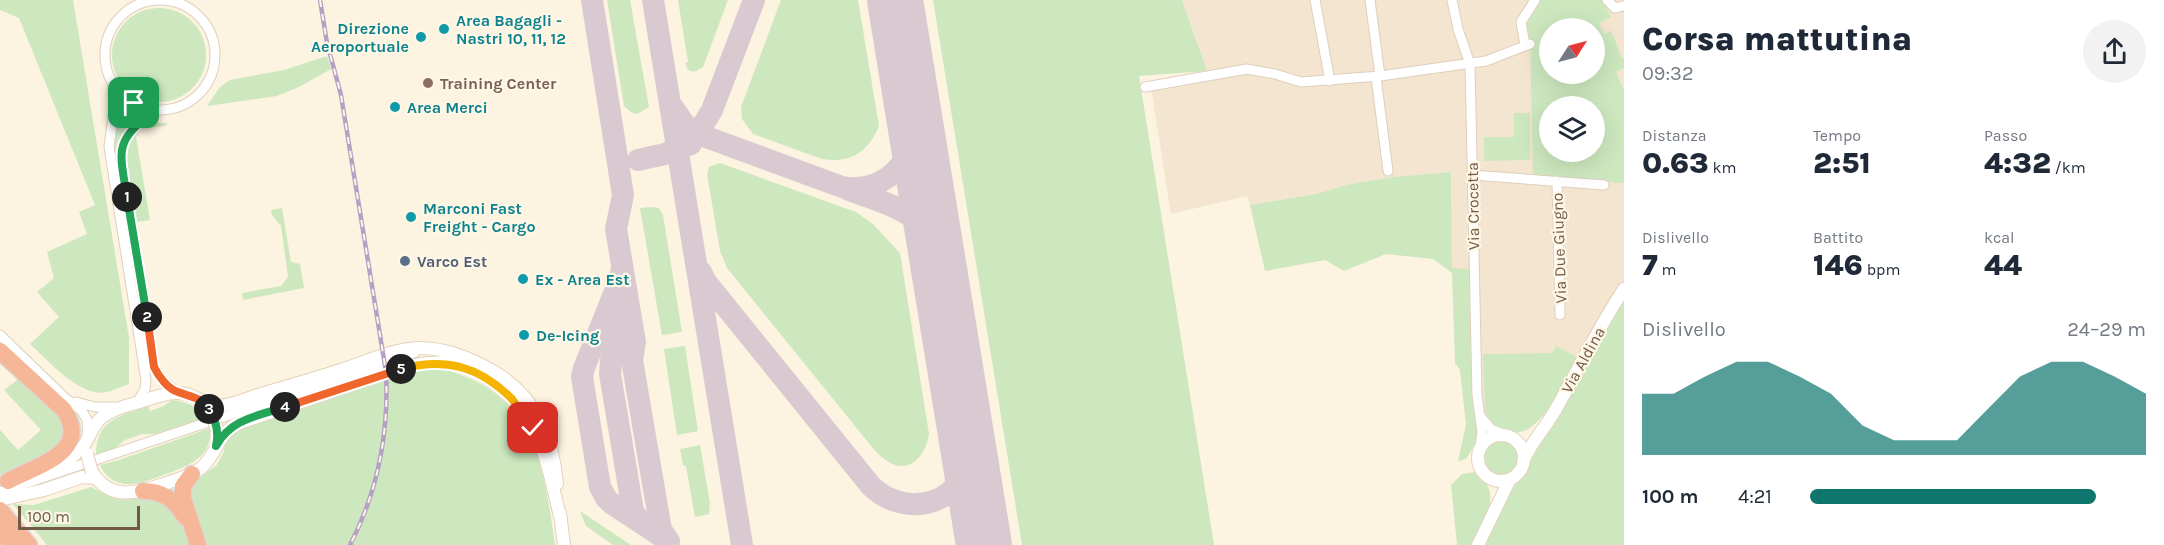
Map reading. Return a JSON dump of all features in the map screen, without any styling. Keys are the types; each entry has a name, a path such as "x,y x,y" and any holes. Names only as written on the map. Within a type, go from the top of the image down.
{"highway":[{"path":"0,351 64,410 71,429 67,447 58,456 2,493 9,535 30,545"},
{"path":"192,474 183,486 183,498 197,541"},
{"path":"143,491 160,492 173,501 181,510 197,541"}],"street":[{"path":"1315,0 1330,81"},
{"path":"1370,0 1388,171"},
{"name":"Via Crocetta","path":"1452,0 1460,36 1470,64 1477,395 1482,432 1480,447"},
{"path":"1144,87 1247,69 1301,82 1378,76 1486,61 1527,45 1521,22 1535,0"},
{"path":"1607,0 1615,8 1624,6"},
{"path":"68,400 95,407 132,404 145,389 146,380 109,147 114,109 113,83 105,62 110,33 123,14 134,7 152,1 174,2 188,8 200,19 211,36 214,58 210,76 200,92 189,101 171,109 154,110 127,99 113,83"},
{"path":"154,110 129,132 123,144 121,160 154,367 163,381 177,392 209,405 225,405 417,348 437,350 469,358 514,386 534,409 549,437 553,452 564,545"},
{"name":"Via Due Giugno","path":"1472,175 1604,185"},
{"name":"Via Due Giugno","path":"1557,181 1560,315"},
{"name":"Via Aldina","path":"1523,462 1527,451 1561,400 1624,289"},
{"path":"0,334 79,408 86,417 88,440 66,461 2,493"},
{"path":"2,493 413,353 437,350"},
{"path":"388,362 423,358 454,364 466,368 495,385 516,403 539,440 561,519"},
{"path":"177,392 132,404 99,419 90,431 87,454 94,475 111,490 121,493 143,491 192,474 207,462 226,431 244,421 398,369 424,364 454,364"},
{"path":"200,400 212,414 217,430 216,446"},
{"name":"Via Aldina","path":"1509,436 1530,433 1561,400"},
{"path":"1478,545 1510,479 1519,472 1523,462 1521,448 1509,436 1491,429 1479,414"},
{"path":"1495,511 1494,491 1478,461 1480,447 1488,438 1500,435 1509,436"},
{"path":"2,493 44,490 94,475"},
{"path":"1488,477 1499,481 1510,479"}],"shaded area":[{"path":"1182,0 1624,0 1624,282 1610,301 1577,362 1533,426 1527,430 1515,432 1477,420 1471,362 1469,269 1452,269 1451,172 1393,177 1346,185 1316,194 1250,205 1247,196 1171,214 1151,88 1207,71"}],"green space":[{"path":"0,0 73,0 129,338 129,384 107,392 97,392 76,384 30,344 59,317 37,292 54,278 47,252 87,234 79,212 95,205 19,18 0,10"},
{"path":"607,0 630,0 649,107 637,114 624,106"},
{"path":"678,0 728,0 703,67 694,72 688,70 685,63 688,62"},
{"path":"781,0 858,0 879,126 870,143 849,158 822,159 753,134 742,119 741,107"},
{"path":"933,0 1182,0 1207,71 1139,76 1214,545 1022,545"},
{"path":"1538,0 1602,0 1611,17 1605,20 1605,18 1539,18 1539,84 1605,84 1605,34 1611,31 1622,58 1624,58 1624,68 1616,72 1624,91 1624,183 1533,176 1530,37 1524,23"},
{"path":"159,8 177,11 192,22 203,37 206,55 203,73 192,88 177,99 159,102 141,99 126,88 115,73 112,55 115,37 126,22 141,11"},
{"path":"327,56 331,69 277,96 207,106 220,87 230,80 284,70"},
{"path":"121,104 138,115 122,135 117,161 113,136"},
{"path":"1514,113 1530,113 1530,160 1484,161 1484,137 1514,137"},
{"path":"157,123 168,123 165,126 142,129"},
{"path":"140,131 136,137 150,220 137,222 127,164 128,150 133,138"},
{"path":"720,163 856,212 873,224 900,253 929,434 923,452 914,462 902,466 895,465 876,452 727,268 720,251 707,174 709,167"},
{"path":"1451,172 1452,268 1469,269 1471,362 1479,436 1467,458 1458,462 1466,424 1460,370 1455,363 1452,273 1433,259 1386,254 1344,271 1325,260 1265,271 1250,205 1316,194 1346,185 1393,177"},
{"path":"282,208 291,262 300,264 304,288 243,300 242,293 281,286 288,277 281,226 272,215 271,210"},
{"path":"640,208 659,208 663,215 682,332 662,335"},
{"path":"1624,288 1624,545 1481,545 1509,494 1525,472"},
{"path":"685,346 698,431 677,435 664,349"},
{"path":"1556,346 1575,356 1577,362 1548,410 1526,430 1510,432 1494,427 1485,411 1483,354 1552,353"},
{"path":"432,367 466,377 492,391 512,409 526,431 537,456 545,484 555,545 203,545 189,489 194,482 217,465 224,451 226,438 237,427 409,370"},
{"path":"21,377 62,418 64,438 46,456 12,468 0,475 0,430 18,450 41,430 4,390"},
{"path":"172,400 191,405 206,418 155,434 142,434 125,440 113,450 96,456 100,434 111,421 148,406 150,411"},
{"path":"210,428 207,447 196,460 151,479 136,484 120,483 108,476 100,465 119,460"},
{"path":"1500,440 1513,445 1518,458 1513,471 1500,476 1487,471 1482,458 1487,445"},
{"path":"700,445 710,503 709,514 695,517 686,466 683,465 680,449"},
{"path":"1476,472 1489,489 1489,507 1482,526 1471,545 1457,545 1451,485 1462,474"},
{"path":"91,487 117,499 164,501 175,513 191,545 47,545 13,504 34,505"},
{"path":"580,511 631,545 613,545 586,526"}],"taxiway":[{"path":"592,0 623,195 616,229 635,342 632,360 661,530 669,541"},
{"path":"653,0 742,545"},
{"path":"687,143 700,130 712,110 754,0"},
{"path":"672,106 685,125 698,134 842,187 858,188 884,180 904,161 914,134 915,119"},
{"path":"638,160 665,154 691,144"},
{"path":"849,190 890,205 913,218 923,227 937,254"},
{"path":"622,268 620,279 582,377 600,487 611,503 667,540"},
{"path":"701,272 706,282 871,486 886,497 902,503 919,504 934,501 948,493 959,481 966,466 968,447"},
{"path":"629,310 611,361 610,374 633,511 641,523"},
{"path":"981,528 981,545"}],"runway":[{"path":"895,0 984,545"}],"railway":[{"path":"320,0 327,43 341,95 386,372 386,417 380,461 368,504 350,545"}],"place":[{"name":"Area Bagagli - Nastri 10, 11, 12","path":"444,29"},
{"name":"Direzione Aeroportuale","path":"421,37"},
{"name":"Training Center","path":"428,83"},
{"name":"Area Merci","path":"395,107"},
{"name":"Marconi Fast Freight - Cargo","path":"411,217"},
{"name":"Varco Est","path":"405,261"},
{"name":"Ex - Area Est","path":"523,279"},
{"name":"De-Icing","path":"524,335"}],"route":[{"path":"134,103 154,110 129,132 121,152 154,367 163,381 177,392 194,396 206,405 212,414 217,430 216,446 222,435 234,425 398,369 439,363 466,368 488,380 516,403 533,428"}]}
